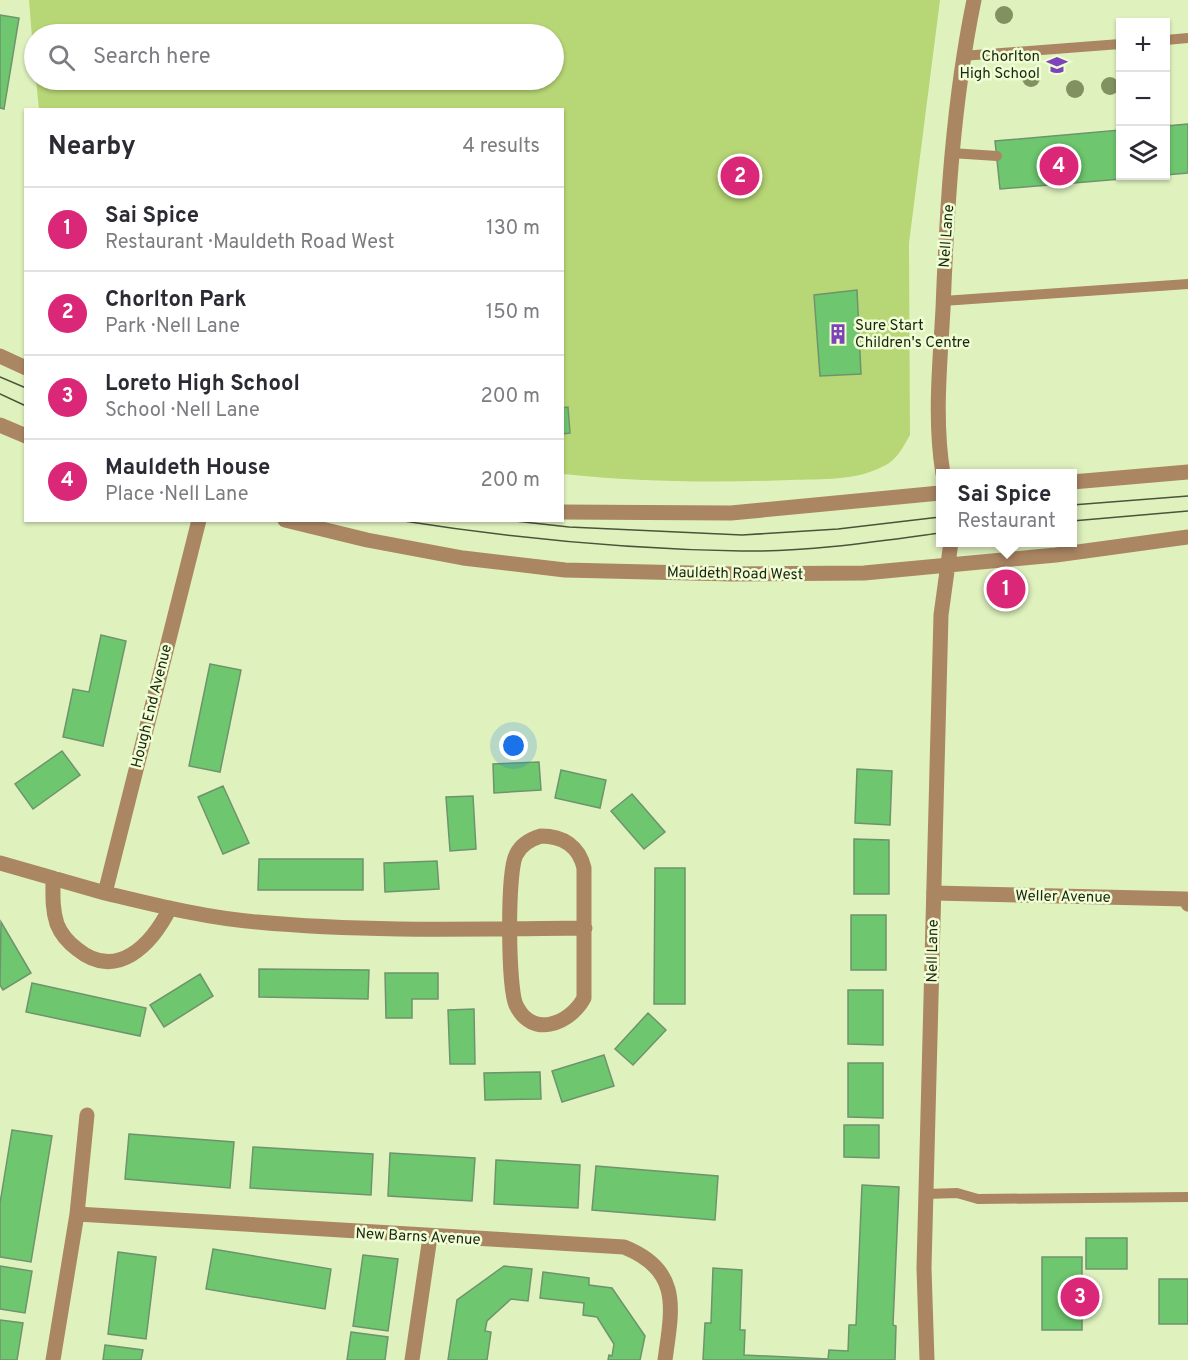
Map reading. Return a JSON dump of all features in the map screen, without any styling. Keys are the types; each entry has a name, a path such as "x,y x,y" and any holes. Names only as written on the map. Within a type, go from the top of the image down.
{"street":[{"name":"Nell Lane","path":"942,469 938,414 951,153 962,56 974,0"},
{"path":"0,356 24,368"},
{"path":"0,425 24,435"},
{"path":"1077,482 1188,472"},
{"path":"564,512 731,513 936,493"},
{"name":"Hough End Avenue","path":"105,893 198,522"},
{"name":"Mauldeth Road West","path":"293,522 367,540 463,558 565,570 732,574 864,573 1056,555 1188,537"},
{"name":"Nell Lane","path":"927,1360 924,1268 941,615 951,547"},
{"path":"553,836 564,840 581,857 584,868 584,998 572,1015 561,1022 535,1023 517,1008 512,996 510,928 513,863 516,853 532,839 553,836"},
{"path":"0,863 105,893 170,908 256,922 585,928"},
{"path":"53,878 53,905 58,926 70,944 87,958 110,962 131,955 149,942 170,908"},
{"name":"Weller Avenue","path":"934,893 1188,898"},
{"path":"53,1360 77,1214 87,1115"},
{"name":"New Barns Avenue","path":"77,1214 624,1247 656,1266 670,1292 673,1306 665,1360"},
{"path":"412,1360 430,1237"}],"lane":[{"path":"1170,40 1188,38"},
{"path":"962,56 1116,44"},
{"path":"951,153 997,156"},
{"path":"943,301 1188,284"},
{"path":"926,1194 957,1192 978,1199 1188,1197"}],"green space":[{"path":"29,0 940,0 909,243 910,435 899,453 889,463 873,471 850,477 676,481 564,474 564,108 39,108 37,90 564,90 564,24 31,24"}],"building":[{"path":"0,15 19,18 4,109 0,108"},
{"path":"1188,124 1188,173 1170,175 1170,126"},
{"path":"1116,130 1116,179 1000,189 995,141"},
{"name":"Sure Start Children's Centre","path":"857,290 861,374 820,376 814,295"},
{"path":"568,407 570,433 564,434 564,408"},
{"path":"101,635 126,641 103,746 63,737 73,689 89,692"},
{"path":"210,664 241,670 220,772 189,766"},
{"path":"62,751 80,775 33,809 15,784"},
{"path":"539,762 541,790 494,793 493,764"},
{"path":"857,769 892,771 890,825 855,823"},
{"path":"561,770 606,780 600,808 555,798"},
{"path":"223,786 249,843 223,854 198,797"},
{"path":"632,794 665,832 644,849 611,811"},
{"path":"473,796 476,849 450,851 446,797"},
{"path":"854,839 889,840 889,894 854,894"},
{"path":"259,859 363,859 363,890 258,890"},
{"path":"437,861 439,889 385,892 384,863"},
{"path":"655,868 685,868 685,1004 654,1004"},
{"path":"851,915 886,915 886,970 851,970"},
{"path":"1,922 31,973 3,990 0,985"},
{"path":"259,969 369,970 368,999 259,997"},
{"path":"385,973 438,973 438,999 412,999 412,1018 386,1018"},
{"path":"200,974 213,996 164,1027 150,1005"},
{"path":"32,983 146,1008 140,1036 26,1012"},
{"path":"848,990 883,990 883,1045 848,1044"},
{"path":"474,1009 475,1064 450,1064 448,1010"},
{"path":"648,1013 666,1030 633,1065 615,1049"},
{"path":"604,1055 614,1086 562,1102 552,1071"},
{"path":"848,1063 883,1063 883,1118 848,1117"},
{"path":"540,1072 541,1099 485,1100 484,1073"},
{"path":"844,1125 879,1125 879,1158 844,1157"},
{"path":"12,1130 52,1136 31,1262 0,1257 0,1203"},
{"path":"129,1134 234,1142 230,1188 125,1179"},
{"path":"253,1147 373,1154 371,1195 250,1188"},
{"path":"390,1153 475,1158 472,1201 388,1196"},
{"path":"496,1160 580,1165 578,1208 494,1204"},
{"path":"596,1166 718,1176 715,1220 592,1210"},
{"path":"862,1185 899,1187 893,1325 896,1326 895,1360 703,1360 705,1323 711,1323 713,1268 742,1270 740,1330 745,1330 744,1355 828,1359 829,1350 848,1351 849,1325 856,1325"},
{"path":"1086,1238 1127,1238 1127,1269 1086,1269"},
{"path":"213,1249 331,1269 325,1309 206,1289"},
{"path":"118,1252 156,1257 146,1339 108,1334"},
{"path":"363,1255 398,1259 388,1331 353,1326"},
{"path":"1042,1257 1082,1257 1082,1330 1042,1330"},
{"path":"0,1266 32,1271 25,1313 0,1309"},
{"path":"504,1266 532,1269 528,1301 511,1299 487,1321 485,1331 491,1332 487,1360 448,1360 457,1300"},
{"path":"543,1272 589,1278 589,1285 612,1288 645,1336 640,1360 608,1360 609,1355 612,1356 614,1344 597,1317 583,1315 584,1303 540,1298"},
{"path":"1159,1279 1188,1279 1188,1324 1159,1324"},
{"path":"0,1320 23,1323 17,1360 0,1360"},
{"path":"351,1332 388,1337 385,1360 347,1360"},
{"path":"105,1345 143,1350 141,1360 103,1360"}],"tram line":[{"path":"0,377 24,387"},
{"path":"0,394 24,405"},
{"path":"1077,505 1188,496"},
{"path":"1077,521 1188,511"},
{"path":"524,522 569,527 742,535 838,529 936,517"},
{"path":"411,522 568,542 741,551 816,548 936,534"}],"place":[{"name":"Chorlton High School","path":"1057,65"},
{"name":"Mauldeth House","path":"1059,166"},
{"name":"Chorlton Park","path":"740,176"},
{"name":"Sure Start Children's Centre","path":"838,334"},
{"name":"Sai Spice","path":"1006,589"},
{"name":"Loreto High School","path":"1080,1297"}]}
